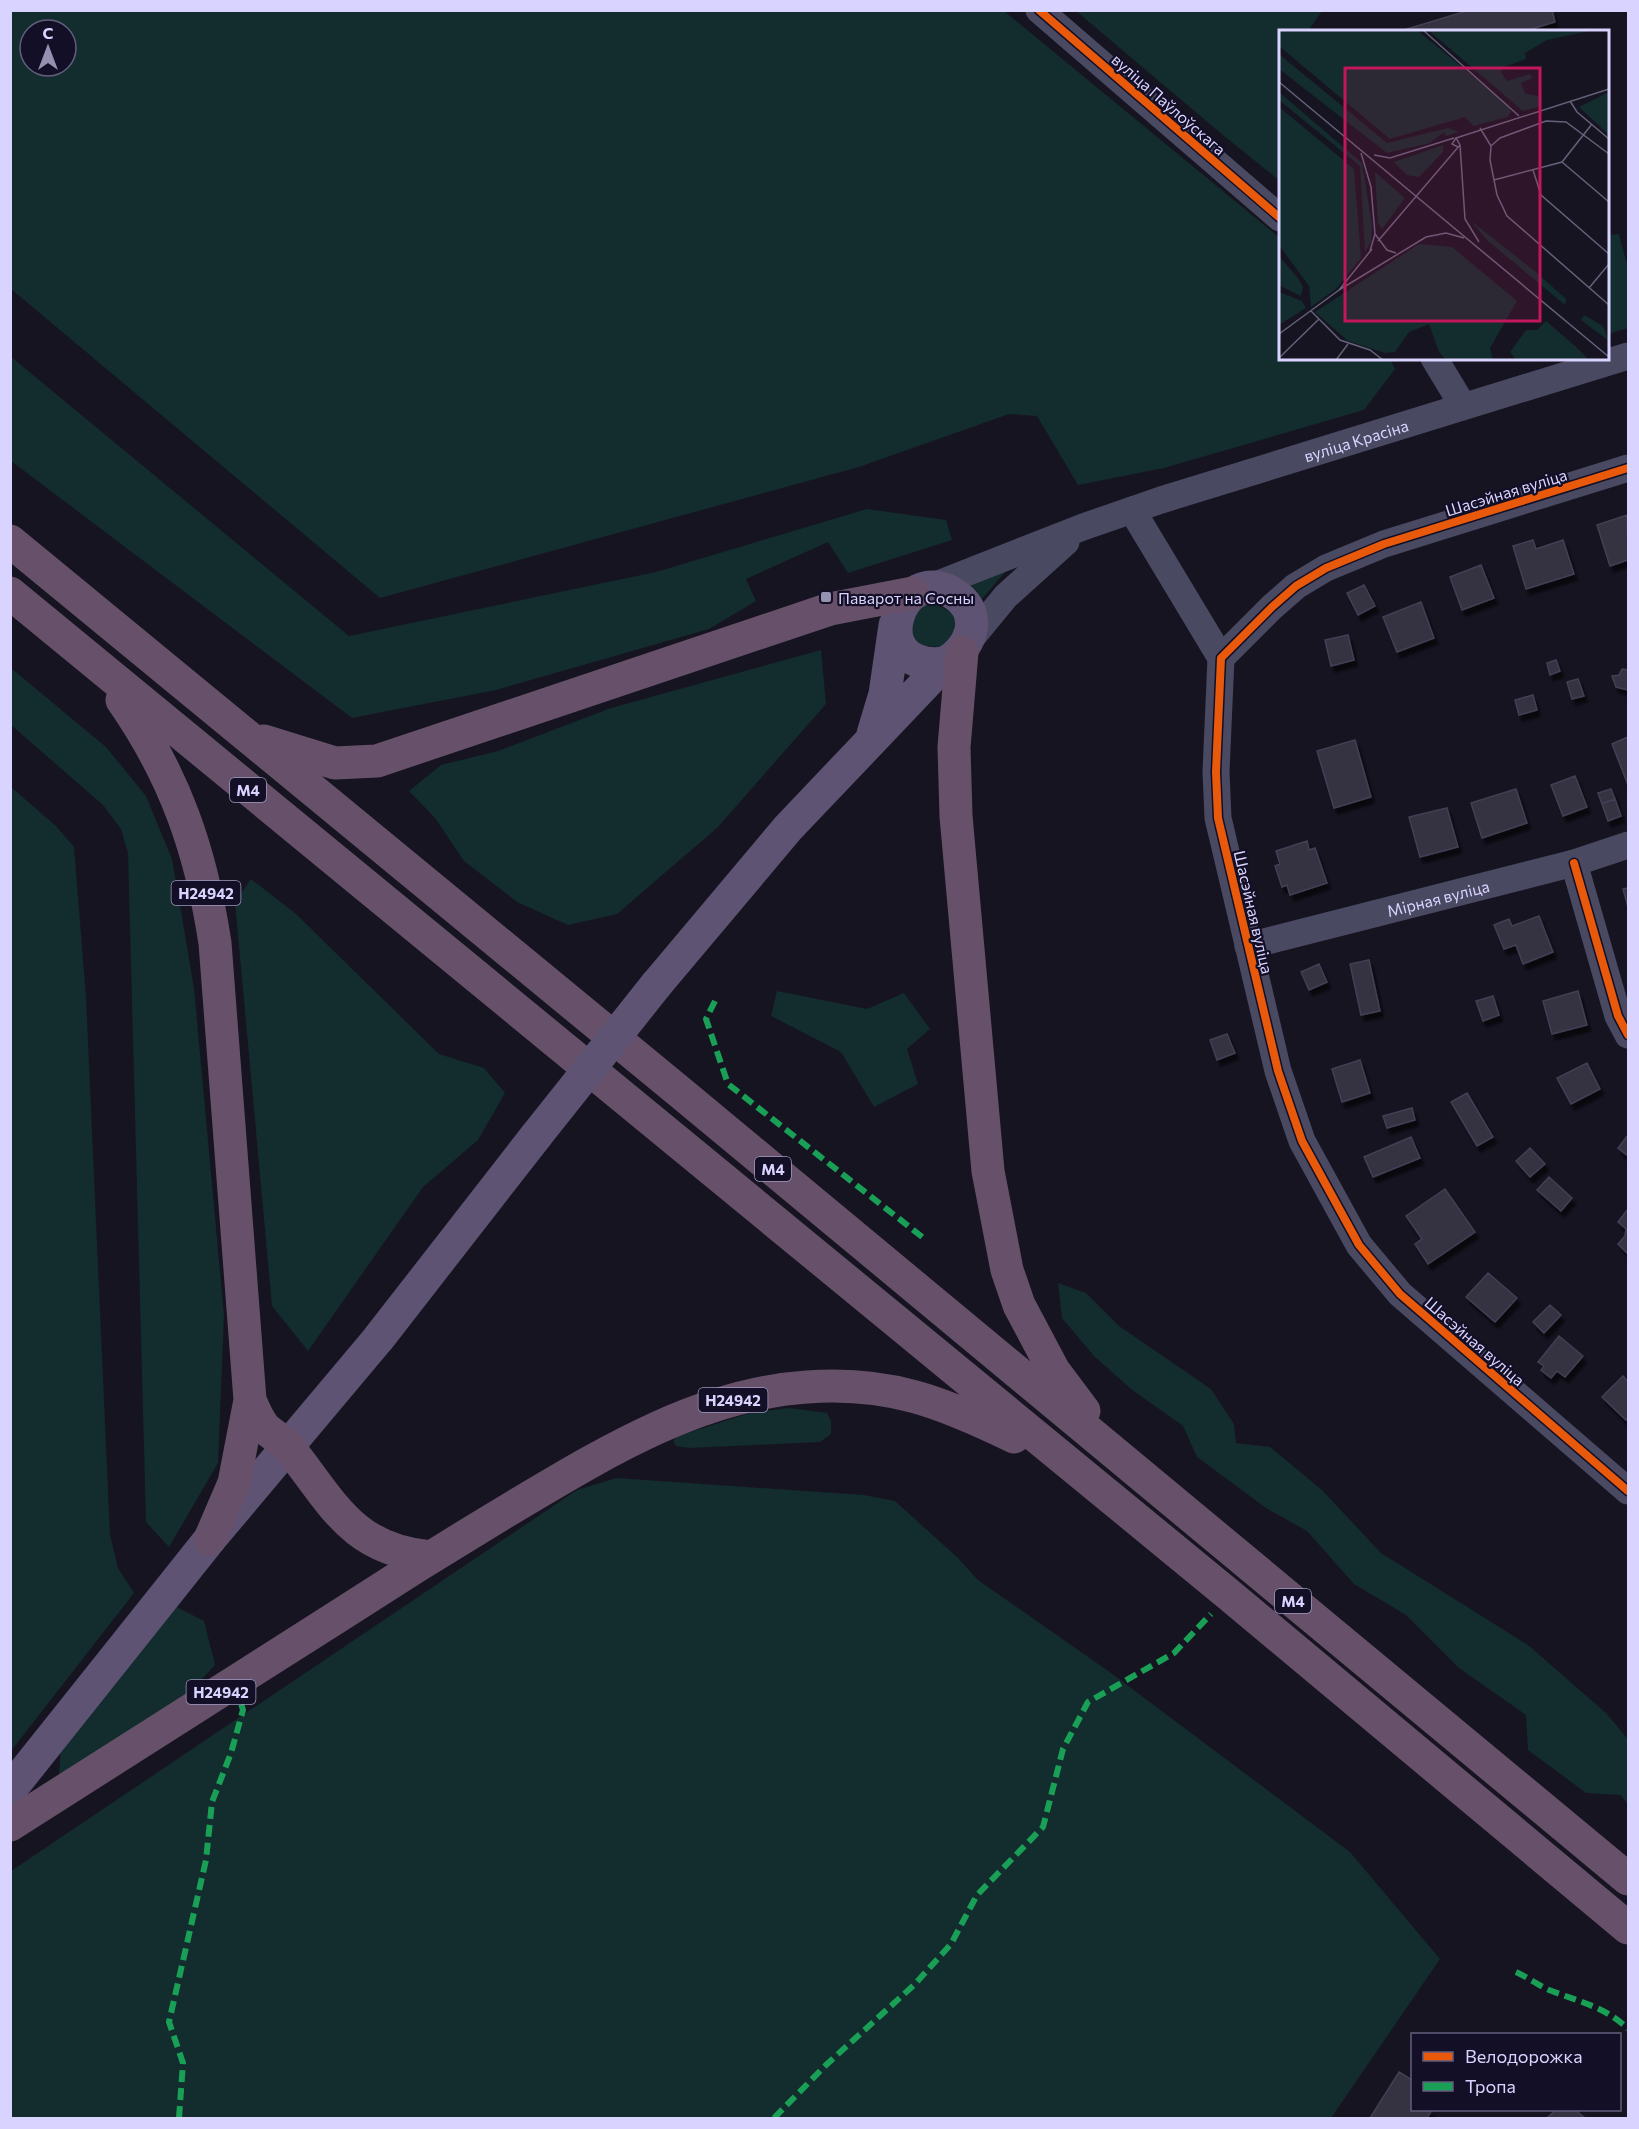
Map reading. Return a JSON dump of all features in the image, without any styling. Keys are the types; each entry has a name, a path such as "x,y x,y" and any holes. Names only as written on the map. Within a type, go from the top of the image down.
{"highway":[{"name":"М4","path":"10,541 1629,1879"},
{"path":"240,732 334,763 377,761 830,609 921,591"},
{"name":"М4","path":"10,593 1059,1458 1228,1594 1629,1928"},
{"path":"959,652 954,747 956,816 978,1090 988,1171 1007,1270 1019,1305 1054,1371 1125,1461"},
{"name":"Н24942","path":"100,669 146,734 169,780 191,834 207,893 220,1000 250,1400 234,1483 210,1539"},
{"name":"Н24942","path":"10,1825 430,1557 606,1451 720,1403 805,1387 884,1388 914,1396 977,1419 1059,1458"},
{"name":"Н24942","path":"250,1400 257,1417 266,1428 288,1446 333,1509 381,1547 402,1554 430,1557"}],"main road":[{"path":"288,1446 378,1339 656,985 788,828 871,738 959,652 971,619 966,606 958,596 946,590 921,591 900,606 885,694 871,738"},
{"path":"895,625 896,636 903,650 915,660 930,664 959,652"},
{"name":"Н24942","path":"10,1790 210,1539 288,1446"}],"street":[{"name":"вуліца Паўлоўскага","path":"1039,10 1279,217"},
{"name":"вуліца Красіна","path":"921,591 1132,510 1463,405 1629,356"},
{"path":"1435,360 1463,405"},
{"name":"Шасэйная вуліца","path":"1629,468 1384,544 1326,568 1296,586 1221,658 1216,772 1218,818 1278,1071 1302,1141 1359,1245 1400,1294 1629,1491"},
{"path":"1132,510 1221,658"},
{"name":"вуліца Красіна","path":"959,652 1006,596 1083,527"},
{"name":"Мірная вуліца","path":"1248,946 1574,862 1629,845"},
{"path":"1574,862 1618,1016 1629,1035"}],"green space":[{"path":"10,11 1004,11 1279,237 1279,360 1390,360 1395,369 1364,410 1164,468 1078,485 1037,416 1009,414 859,467 380,598 11,289"},
{"path":"1076,11 1322,11 1309,30 1279,30 1279,180"},
{"path":"1619,234 1628,268 1628,328 1609,334 1609,235"},
{"path":"10,356 349,636 656,572 867,509 946,520 952,540 848,573 828,542 746,579 756,601 709,629 496,690 352,718 11,461"},
{"path":"1006,571 981,600 970,586"},
{"path":"926,600 958,615 949,648 915,645 909,615"},
{"path":"821,650 826,704 717,828 617,914 568,925 517,902 464,861 435,818 409,791 441,765 498,751 611,708"},
{"path":"11,668 106,747 146,796 172,859 194,988 224,1315 218,1463 169,1547 146,1522 128,853 121,829 103,805 11,725"},
{"path":"11,787 56,826 74,847 86,997 110,1535 118,1568 134,1593 11,1751"},
{"path":"251,879 296,914 439,1054 484,1068 505,1093 478,1140 423,1187 308,1351 272,1306 235,902"},
{"path":"777,991 867,1009 904,993 930,1029 907,1049 918,1084 874,1107 841,1052 771,1016"},
{"path":"1058,1283 1086,1293 1119,1326 1211,1389 1234,1424 1236,1443 1270,1447 1322,1490 1381,1553 1528,1645 1606,1713 1628,1739 1628,1805 1621,1795 1586,1793 1528,1750 1526,1715 1459,1668 1406,1615 1354,1584 1307,1531 1266,1508 1197,1457 1183,1426 1131,1389 1094,1356 1062,1318"},
{"path":"789,1408 827,1413 831,1421 831,1434 820,1442 689,1448 676,1446 673,1441 678,1436 750,1413"},
{"path":"616,1478 864,1495 895,1501 958,1558 978,1580 1111,1673 1350,1852 1440,1959 1331,2118 11,2118 11,1871 577,1490"},
{"path":"173,1605 204,1621 215,1665 171,1712 59,1777 61,1746"}],"building":[{"path":"1470,10 1552,10 1555,22 1528,30 1404,30"},
{"path":"1627,515 1628,560 1610,566 1597,525"},
{"path":"1533,540 1536,549 1563,540 1574,574 1526,589 1513,546"},
{"path":"1481,565 1494,598 1462,610 1450,577"},
{"path":"1364,585 1375,606 1358,615 1347,593"},
{"path":"1421,602 1434,638 1397,652 1383,617"},
{"path":"1348,635 1354,660 1331,666 1325,640"},
{"path":"1556,660 1560,671 1550,675 1547,663"},
{"path":"1622,669 1628,670 1628,690 1616,687 1612,676 1619,675"},
{"path":"1578,679 1584,696 1572,699 1567,682"},
{"path":"1533,695 1537,710 1519,715 1515,700"},
{"path":"1628,737 1628,785 1612,744"},
{"path":"1355,740 1371,797 1334,808 1317,751"},
{"path":"1575,776 1587,807 1563,816 1551,785"},
{"path":"1516,789 1527,823 1482,838 1471,803"},
{"path":"1611,789 1615,799 1602,804 1598,793"},
{"path":"1615,799 1621,816 1608,821 1602,804"},
{"path":"1447,808 1458,847 1420,857 1409,817"},
{"path":"1307,841 1309,850 1315,848 1327,883 1290,895 1287,885 1282,887 1275,866 1280,864 1276,851"},
{"path":"1628,888 1628,907 1623,889"},
{"path":"1539,916 1553,952 1523,964 1516,945 1504,949 1494,925 1509,919 1512,926"},
{"path":"1369,960 1380,1011 1361,1015 1350,964"},
{"path":"1319,964 1327,982 1309,990 1301,972"},
{"path":"1578,991 1587,1025 1552,1034 1543,1001"},
{"path":"1493,996 1499,1015 1483,1021 1476,1001"},
{"path":"1227,1034 1235,1053 1217,1060 1210,1040"},
{"path":"1360,1060 1370,1093 1342,1102 1332,1069"},
{"path":"1587,1063 1600,1089 1571,1104 1557,1078"},
{"path":"1467,1093 1493,1137 1477,1146 1451,1102"},
{"path":"1412,1108 1415,1120 1387,1128 1383,1116"},
{"path":"1628,1135 1628,1156 1618,1148"},
{"path":"1411,1137 1420,1158 1373,1177 1364,1157"},
{"path":"1530,1148 1545,1164 1530,1177 1516,1161"},
{"path":"1549,1177 1572,1198 1561,1211 1537,1190"},
{"path":"1445,1189 1475,1232 1428,1264 1415,1244 1422,1239 1406,1216"},
{"path":"1628,1209 1628,1254 1618,1244 1625,1236 1626,1229 1618,1222"},
{"path":"1488,1273 1517,1298 1495,1322 1466,1297"},
{"path":"1550,1305 1561,1315 1544,1333 1533,1322"},
{"path":"1559,1336 1583,1356 1565,1377 1557,1371 1551,1378 1541,1370 1544,1366 1538,1362"},
{"path":"1623,1376 1628,1382 1628,1417 1626,1420 1602,1397"},
{"path":"1399,2072 1411,2079 1411,2111 1431,2111 1427,2118 1370,2118"},
{"path":"1555,2111 1576,2111 1585,2118 1547,2118"}],"marked path":[{"path":"715,1001 706,1019 728,1084 926,1240"},
{"path":"774,2118 826,2065 914,1985 951,1944 977,1895 1043,1827 1063,1749 1088,1702 1174,1653 1211,1614"},
{"path":"179,2118 183,2063 169,2022 206,1860 212,1802 231,1753 243,1710 235,1683"},
{"path":"1516,1972 1549,1990 1601,2010 1628,2029"}],"cycle path":[{"path":"1039,10 1279,217"},
{"path":"1628,468 1384,544 1326,568 1296,586 1221,658 1216,772 1218,818 1278,1071 1302,1141 1359,1245 1400,1294 1628,1491"},
{"path":"1574,863 1618,1016 1628,1035"}],"place":[{"name":"Паварот на Сосны","path":"826,597"}]}
